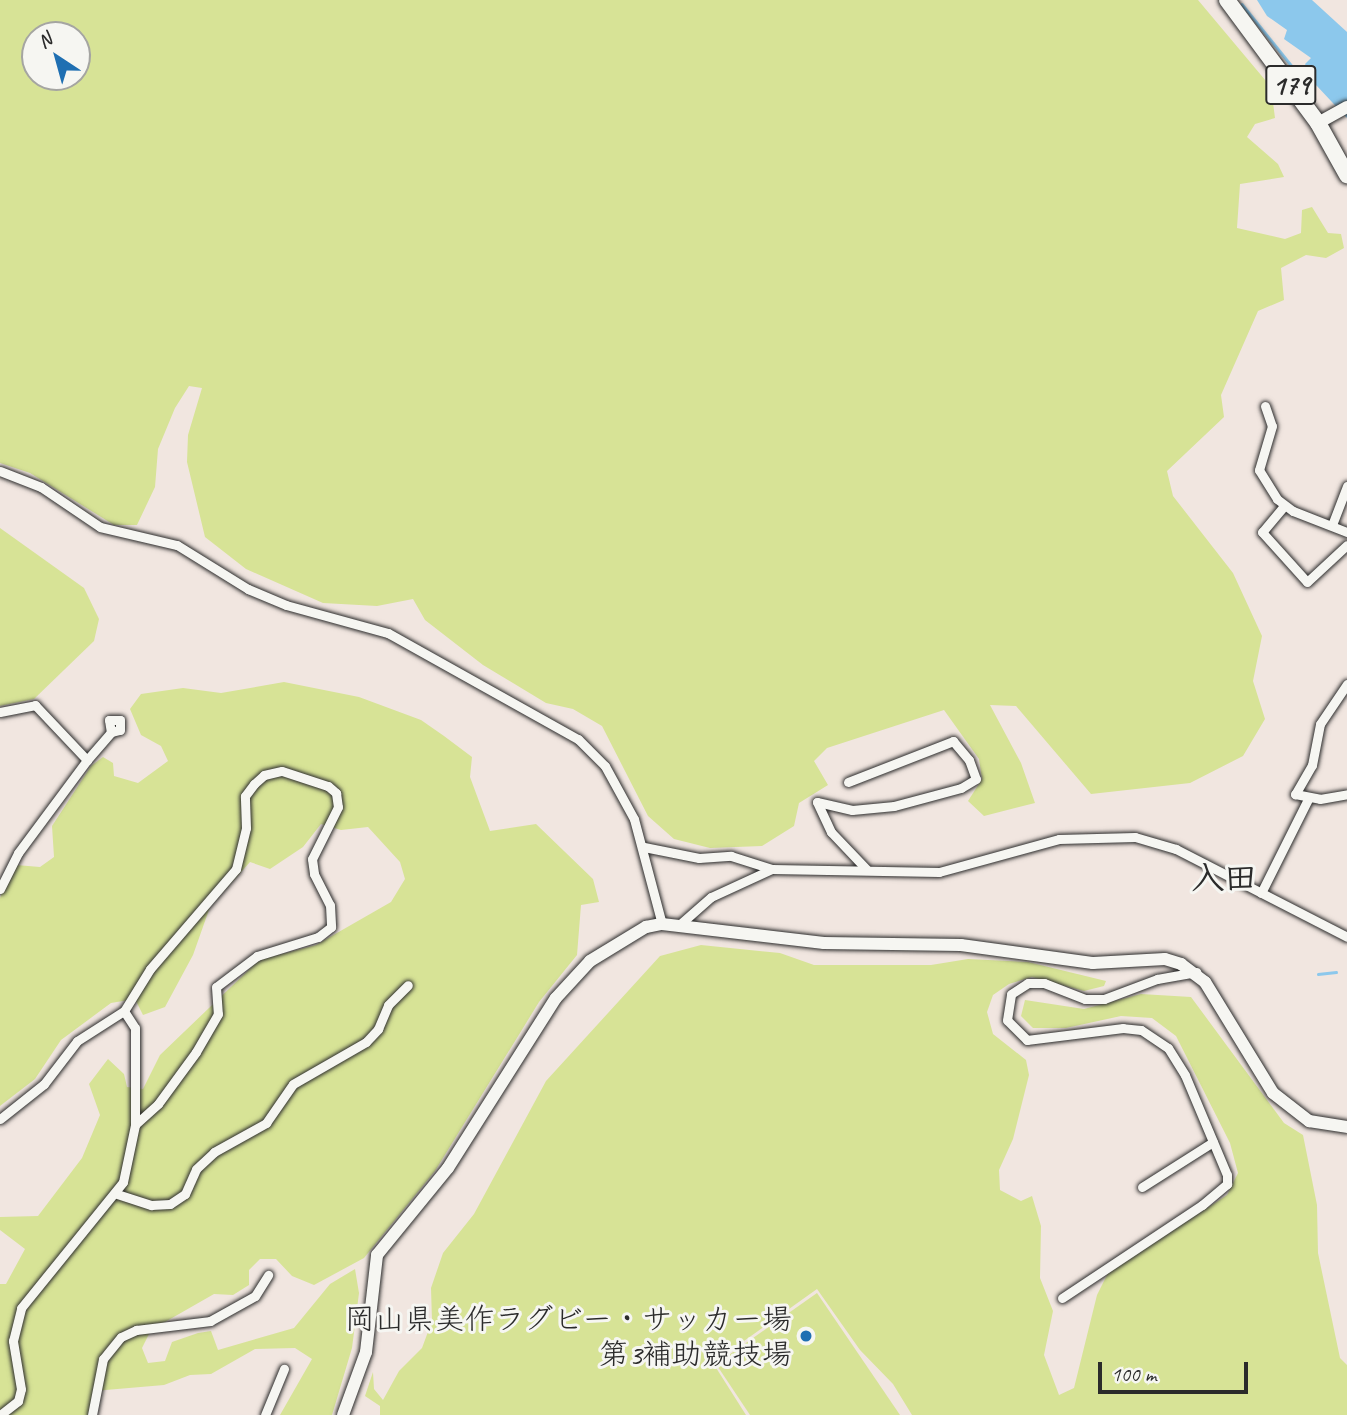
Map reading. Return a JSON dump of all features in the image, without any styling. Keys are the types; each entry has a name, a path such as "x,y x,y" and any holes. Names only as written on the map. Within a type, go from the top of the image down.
{"highway":[{"name":"179","path":"1227,0 1318,123 1347,175"}],"street":[{"path":"1318,123 1341,110"},
{"path":"1265,406 1272,426 1259,470 1284,506 1347,532"},
{"path":"0,471 41,487 100,527 177,545 248,589 286,605 388,633 578,739 605,766 622,793 644,847 662,925"},
{"path":"1332,525 1347,486"},
{"path":"1284,506 1262,532 1307,582 1347,545"},
{"path":"1347,684 1320,724 1312,765 1295,794 1308,799 1347,794"},
{"path":"0,712 35,705 87,760"},
{"path":"0,889 18,853 111,732"},
{"path":"848,782 953,741 969,760 976,779 961,788 894,806 852,810 817,802 831,832 867,870"},
{"path":"0,1119 44,1084 77,1041 124,1011 150,970 236,869 246,828 245,796 254,784 264,775 282,771 328,786 336,793 338,807 330,828 312,859 333,917 331,927 318,937 257,956 216,987 218,1014 158,1104 135,1125"},
{"path":"1261,894 1308,799"},
{"path":"644,847 699,858 731,856 772,869 939,872 1059,839 1135,837 1175,849 1347,937"},
{"path":"678,926 711,897 772,869"},
{"path":"343,1415 366,1352 377,1255 448,1168 556,998 599,955 646,927 678,926 796,941 961,945 1093,963 1165,959 1196,972 1273,1093 1309,1121 1347,1127"},
{"path":"1062,1298 1227,1184 1213,1142 1178,1059 1154,1037 1124,1028 1027,1040 1007,1020 1011,994 1028,983 1044,983 1085,999 1104,999 1157,979 1196,972"},
{"path":"117,1194 151,1205 170,1204 185,1194 196,1169 214,1152 266,1123 293,1084 366,1042 378,1029 388,1005 408,985"},
{"path":"0,1415 18,1401 21,1389 13,1341 21,1308 92,1217 117,1194 135,1125 135,1028 124,1011"},
{"path":"1142,1187 1213,1142"},
{"path":"92,1415 103,1359 121,1337 151,1327 210,1321 255,1297 268,1275"},
{"path":"265,1415 284,1369"}],"green space":[{"path":"0,0 1198,0 1271,87 1275,118 1255,124 1247,137 1278,164 1284,177 1240,184 1237,228 1285,239 1301,233 1302,210 1312,207 1328,233 1341,234 1344,248 1326,258 1306,255 1281,268 1284,300 1258,311 1221,395 1224,417 1167,471 1173,496 1233,573 1262,636 1253,681 1265,719 1243,756 1190,783 1091,794 1016,706 990,705 1021,763 1035,803 984,816 968,801 982,779 979,759 944,710 827,748 814,761 828,785 799,803 794,826 762,846 710,848 674,839 648,816 602,726 573,709 546,703 483,665 425,620 413,599 377,606 323,603 246,569 205,537 187,462 188,435 202,388 189,386 175,408 158,449 155,487 137,525 114,525 30,473 0,463"},
{"path":"0,528 84,588 99,619 94,641 34,699 0,706"},
{"path":"284,682 359,697 421,720 444,736 472,757 470,777 490,831 536,824 593,879 599,902 581,905 577,955 539,1002 435,1171 364,1258 314,1285 292,1276 276,1259 260,1259 249,1270 249,1285 233,1295 214,1294 151,1330 142,1348 148,1363 165,1361 172,1342 198,1333 211,1331 218,1350 294,1328 330,1284 355,1269 359,1293 352,1348 332,1415 280,1415 312,1359 295,1348 255,1349 211,1374 190,1375 164,1385 94,1391 88,1415 0,1415 0,1284 6,1284 25,1249 0,1230 0,1217 38,1216 82,1158 100,1115 89,1084 108,1059 124,1074 127,1087 143,1089 160,1055 259,960 316,945 391,902 405,879 400,862 368,827 341,830 321,824 303,847 270,869 250,862 210,907 193,955 165,1007 143,1015 135,999 111,1003 61,1040 35,1079 0,1106 0,898 5,884 16,865 40,867 54,857 52,826 91,766 103,757 113,763 114,776 138,783 168,761 161,746 141,735 130,709 141,694 183,688 221,693"},
{"path":"701,945 780,953 814,965 931,965 968,959 1028,962 1106,981 1104,986 1084,991 1032,977 1009,984 993,995 987,1012 993,1034 1026,1060 1029,1075 1013,1139 999,1170 1000,1190 1021,1201 1032,1196 1041,1226 1040,1278 1053,1311 1044,1355 1059,1395 1074,1388 1097,1295 1108,1273 1227,1195 1238,1173 1230,1143 1176,1036 1152,1018 1121,1016 1066,1028 1033,1028 1021,1016 1025,1000 1084,1009 1141,994 1191,997 1284,1123 1303,1135 1317,1205 1318,1253 1340,1358 1347,1365 1347,1415 912,1415 893,1384 860,1350 817,1289 713,1363 746,1415 380,1415 380,1406 365,1396 373,1372 374,1389 383,1400 399,1371 422,1348 432,1321 431,1288 443,1253 474,1214 546,1081 660,956"},
{"name":"岡山県美作ラグビー・サッカー場 第3補助競技場","path":"817,1293 900,1415 750,1415 716,1364"}],"water":[{"path":"1257,0 1312,0 1347,32 1347,118 1316,85 1305,64 1311,58 1284,39 1287,30 1267,16"}],"waterway":[{"path":"1242,4 1304,81"},
{"path":"1308,89 1316,83"},
{"path":"1318,974 1336,972"}],"place":[{"name":"岡山県美作ラグビー・サッカー場 第3補助競技場","path":"806,1336"}],"district":[{"name":"入田","path":"1224,879"}]}
